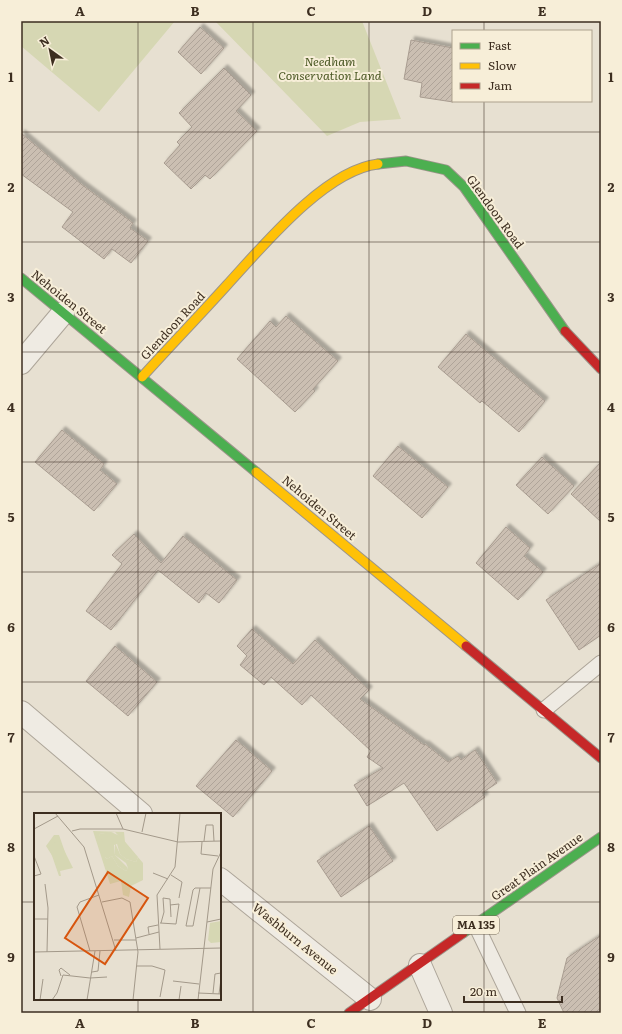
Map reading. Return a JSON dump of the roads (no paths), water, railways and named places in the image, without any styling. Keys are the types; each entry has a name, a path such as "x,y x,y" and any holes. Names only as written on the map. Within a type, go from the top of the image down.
{"street":[{"name":"Glendoon Road","path":"142,376 290,216 332,184 369,165 406,161 446,170 464,187 564,332 601,369"},
{"name":"Nehoiden Street","path":"21,278 142,376 601,758"},
{"path":"21,363 63,313"},
{"path":"21,712 141,813"},
{"name":"Great Plain Avenue","path":"350,1013 601,837"},
{"name":"Washburn Avenue","path":"221,880 370,999"},
{"path":"420,965 441,1013"}],"lane":[{"path":"544,710 601,663"},
{"path":"476,925 518,1013"}],"park label":[{"name":"Needham Conservation Land","path":"330,69"}]}
